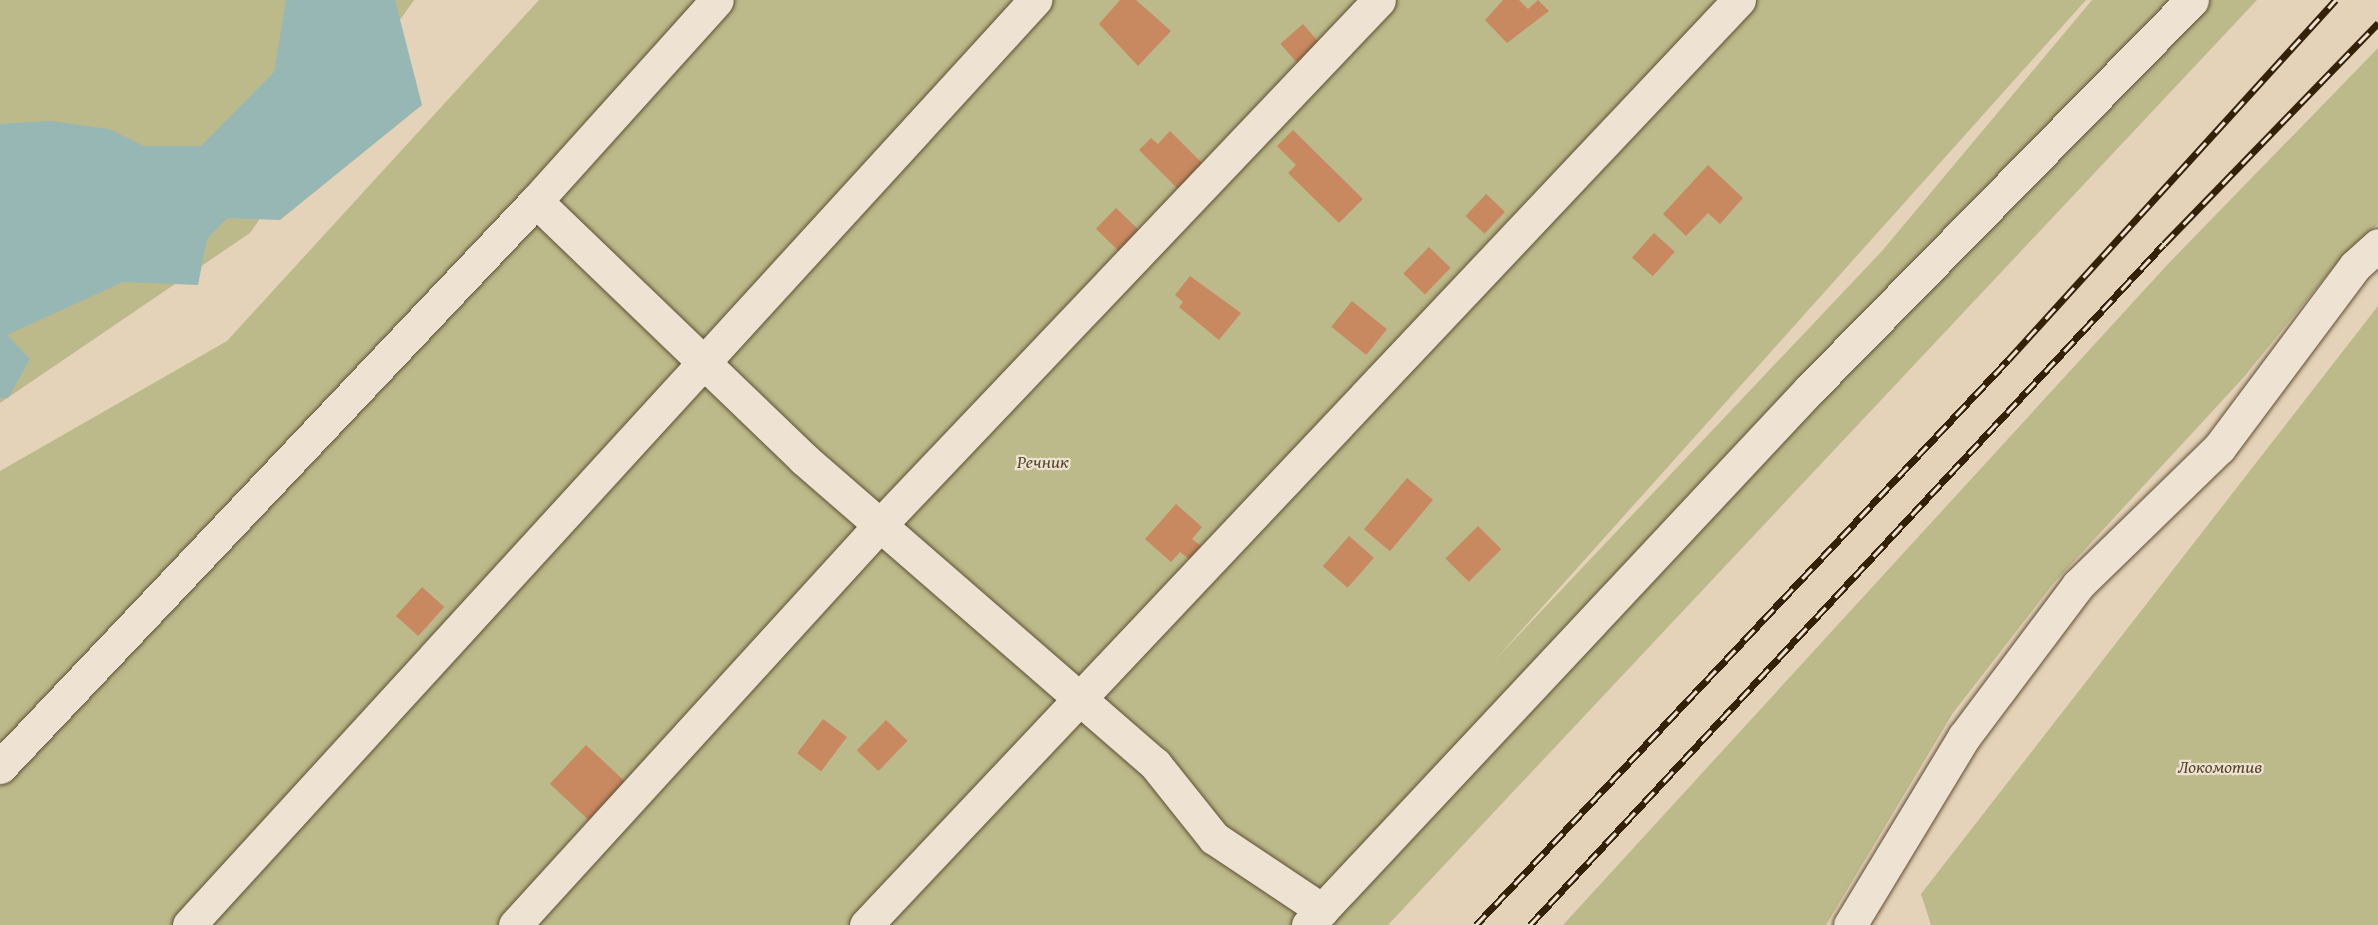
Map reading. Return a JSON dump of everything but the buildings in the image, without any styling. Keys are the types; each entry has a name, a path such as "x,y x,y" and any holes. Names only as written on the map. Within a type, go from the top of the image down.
{"lane":[{"path":"0,767 536,201 717,0"},
{"path":"189,925 706,364 1035,0"},
{"path":"514,925 880,525 1380,0"},
{"path":"866,925 1077,696 1739,0"},
{"path":"536,201 706,364 880,525 1155,764 1214,838 1315,917 1810,389 2192,0"},
{"path":"1850,925 1964,736 2078,585 2219,448 2355,266 2378,244"}],"green space":[{"path":"0,0 414,0 250,233 0,403"},
{"name":"Речник","path":"539,0 2086,0 1494,661 1882,251 2092,0 2257,0 1388,925 0,925 0,471 227,341"},
{"path":"2378,48 2378,224 2339,260 2244,377 2053,584 1953,713 1826,925 1563,925 2168,264"},
{"name":"Локомотив","path":"2378,306 2378,925 1931,925 1921,894"}],"water":[{"path":"286,0 395,0 422,105 280,220 227,218 207,239 198,285 123,282 7,335 30,359 8,398 0,398 0,124 51,121 109,129 144,146 201,146 274,72"}],"railway":[{"path":"1476,925 2008,360 2336,0"},
{"path":"1530,925 2164,244 2378,23"}]}
